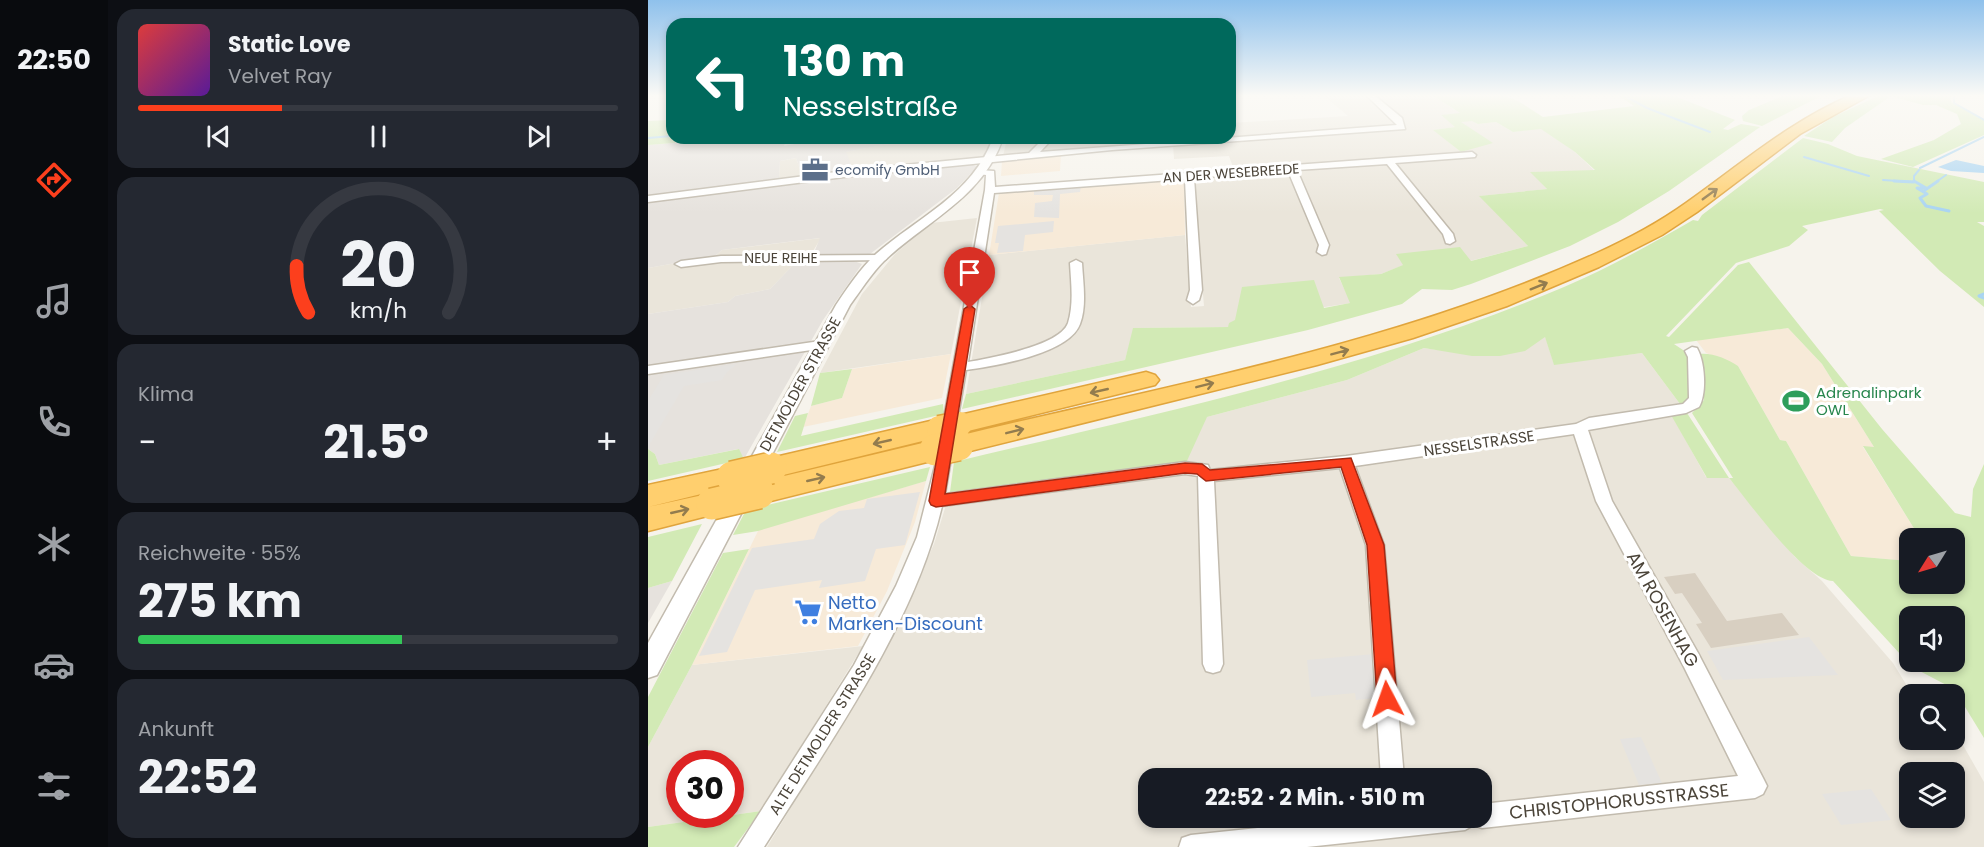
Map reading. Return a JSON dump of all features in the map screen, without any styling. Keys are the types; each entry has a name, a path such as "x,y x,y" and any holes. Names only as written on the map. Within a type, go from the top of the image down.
{"highway":[{"path":"948,437 1327,338 1508,281 1577,252 1632,224 1678,196 1765,135"},
{"path":"648,519 708,494 948,437 1339,352 1446,320 1524,292 1602,259 1651,233 1691,208 1790,135"},
{"path":"648,496 708,494 732,477 765,480"},
{"path":"648,489 708,494"}],"street":[{"path":"1236,138 1292,135"},
{"name":"DETMOLDER STRASSE","path":"648,667 820,345 849,296 880,258 956,197 982,172 990,160 996,144"},
{"path":"1032,155 1043,144"},
{"path":"648,199 852,173 1155,144"},
{"name":"AN DER WESEBREEDE","path":"990,190 1472,155"},
{"path":"1389,161 1448,234 1450,241"},
{"path":"1292,168 1324,245 1322,252"},
{"path":"982,172 991,173 990,190"},
{"path":"1189,176 1196,290 1193,300"},
{"name":"ALTE DETMOLDER STRASSE","path":"750,847 794,781 884,631 917,558 936,501 990,190"},
{"name":"NEUE REIHE","path":"681,264 721,259 880,258"},
{"path":"960,367 1013,359 1066,336 1074,324 1078,293 1076,263"},
{"path":"648,370 820,345"},
{"name":"NESSELSTRASSE","path":"936,501 1185,468 1202,469 1206,476 1346,462 1580,428 1589,423 1686,408 1694,404 1695,357 1692,351"},
{"name":"AM ROSENHAG","path":"1580,428 1604,501 1691,660 1755,786"},
{"path":"1346,462 1376,545 1392,768"},
{"path":"1206,476 1213,664"},
{"name":"CHRISTOPHORUSSTRASSE","path":"1492,815 1755,786"},
{"path":"1191,847 1341,828"}],"shaded area":[{"path":"1236,135 1440,135 1461,152 1234,170 1229,156 1174,159 1173,145 1052,154 1002,161 1006,144 1236,144"},
{"path":"1460,135 1550,135 1575,152 1595,171 1531,172 1547,189 1480,196 1528,246 1470,261 1397,255 1404,265 1381,274 1339,278 1351,303 1235,321 1228,327 1134,328 1125,360 966,394 989,255 1185,235 1191,307 1204,306 1193,177 1467,157 1461,152"},
{"path":"889,144 989,144 987,153 980,158 854,171 845,152"},
{"path":"889,144 846,152 854,171 803,177 796,158 780,161 779,179 648,197 648,145"},
{"path":"1061,153 1060,171 1001,176 1002,161"},
{"path":"796,158 803,177 779,179 780,161"},
{"path":"970,163 977,167 957,188 870,254 813,255 820,238 722,250 715,256 648,268 648,201"},
{"path":"1184,180 1185,235 989,255 999,193"},
{"path":"1081,186 1080,192 1060,194 1059,218 1034,217 1035,203 1052,201 1053,195 1034,195 1034,190"},
{"path":"977,218 951,354 820,373 862,294 895,254 931,223"},
{"path":"1054,221 1053,232 1025,235 1023,251 997,253 999,243 995,243 998,226"},
{"path":"821,238 807,261 797,261 770,289 735,296 728,302 648,314 648,268 715,256 722,250"},
{"path":"797,261 854,261 862,264 823,320 744,459 738,449 659,465 655,454 648,449 648,314 728,302 735,296 770,289"},
{"path":"1788,328 1822,364 1874,447 1863,447 1914,528 1899,528 1899,560 1851,556 1786,441 1780,440 1738,366 1706,353 1696,340"},
{"path":"1545,336 1554,364 1642,353 1680,404 1668,408 1706,477 1729,478 1795,557 1822,581 1893,663 1906,684 1899,684 1899,750 1965,749 1984,782 1984,847 767,847 883,657 934,544 950,492 1038,481 1207,417 1347,380 1424,348 1438,350"},
{"path":"951,354 942,398 803,427 811,406 842,398 852,369"},
{"path":"737,364 727,372 722,380 684,386 648,447 648,401 664,375"},
{"path":"926,481 915,522 887,591 858,646 692,665 759,529"},
{"path":"920,492 905,545 876,549 865,581 819,588 822,580 755,590 727,652 699,656 752,548 814,539 820,524 839,511 864,508 867,499"},
{"path":"672,581 648,623 648,588"},
{"path":"1809,637 1838,675 1723,680 1707,651"},
{"path":"863,646 761,811 744,813 744,750 666,750 666,824 648,827 648,747 692,665"},
{"path":"1374,654 1376,698 1356,700 1355,693 1311,697 1307,660"},
{"path":"1641,737 1662,783 1639,785 1620,739"},
{"path":"1871,789 1891,820 1841,825 1822,794"}],"green space":[{"path":"648,135 666,135 666,144 648,145"},
{"path":"1439,135 1480,135 1493,143 1461,152"},
{"path":"1549,135 1749,135 1669,191 1618,222 1570,246 1471,284 1452,290 1422,289 1402,304 1308,330 962,409 966,394 1125,360 1133,328 1228,327 1229,323 1235,320 1242,287 1314,280 1324,308 1350,303 1339,277 1381,274 1403,265 1396,254 1460,247 1471,261 1528,246 1479,196 1547,189 1530,172 1595,170 1575,152"},
{"path":"1806,135 1839,135 1832,142 1804,136"},
{"path":"1943,135 1984,135 1913,167 1881,159"},
{"path":"1803,138 1828,144 1857,156 1984,182 1984,222 1977,222 1984,226 1984,307 1940,271 1879,211 1884,210 1880,209 1802,226 1808,230 1789,246 1736,263 1666,336 1669,337 1738,265 1749,262 1882,429 1955,513 1971,517 1973,489 1984,464 1984,738 1965,707 1965,684 1944,684 1922,672 1965,672 1965,606 1899,606 1899,653 1833,581 1807,568 1763,521 1729,478 1733,478 1692,413 1704,400 1699,354 1719,357 1738,366 1780,440 1786,441 1851,556 1899,560 1899,594 1965,594 1965,528 1914,528 1863,446 1874,447 1822,364 1788,328 1674,344 1689,354 1692,396 1689,402 1680,404 1642,353 1554,365 1545,337 1525,351 1500,356 1472,356 1424,348 1347,380 1207,417 1186,463 950,492 954,462 1186,407 1339,365 1490,316 1581,280 1693,220 1698,221 1702,215"},
{"path":"852,369 842,398 811,406 820,373"},
{"path":"943,404 944,414 777,452 795,416 808,413 801,436"},
{"path":"1687,413 1729,478 1707,478 1671,415"},
{"path":"648,449 655,454 659,465 739,449 744,459 648,481"},
{"path":"930,467 926,481 758,531 733,535 746,510"},
{"path":"702,524 672,581 648,588 648,537"},
{"path":"749,549 692,665 648,747 648,697 723,553"},
{"path":"761,811 734,847 648,847 648,827 666,824 666,828 744,828 744,813"}],"water":[{"path":"1956,160 1984,166 1984,173 1951,171 1938,167"}],"building":[{"path":"1695,573 1727,621 1782,613 1799,635 1711,648 1696,624 1702,623 1682,593 1675,594 1664,577"}],"waterway":[{"path":"648,138 666,136"},
{"path":"1920,168 1984,137"},
{"path":"1804,157 1869,176"},
{"path":"1914,181 1914,176 1919,170"},
{"path":"1936,182 1946,175"},
{"path":"1883,180 1914,182"},
{"path":"1894,181 1914,182"},
{"path":"1914,181 1926,188 1917,188 1927,194 1920,198 1926,206 1949,211"},
{"path":"1925,190 1938,181"},
{"path":"1984,294 1979,296 1984,298"}],"place":[{"name":"ecomify GmbH","path":"815,170"},
{"name":"Adrenalinpark OWL","path":"1796,401"},
{"name":"Netto Marken-Discount","path":"808,612"}],"route":[{"path":"970,309 936,501 1185,468 1202,469 1206,476 1346,462 1376,545 1387,699"}]}
